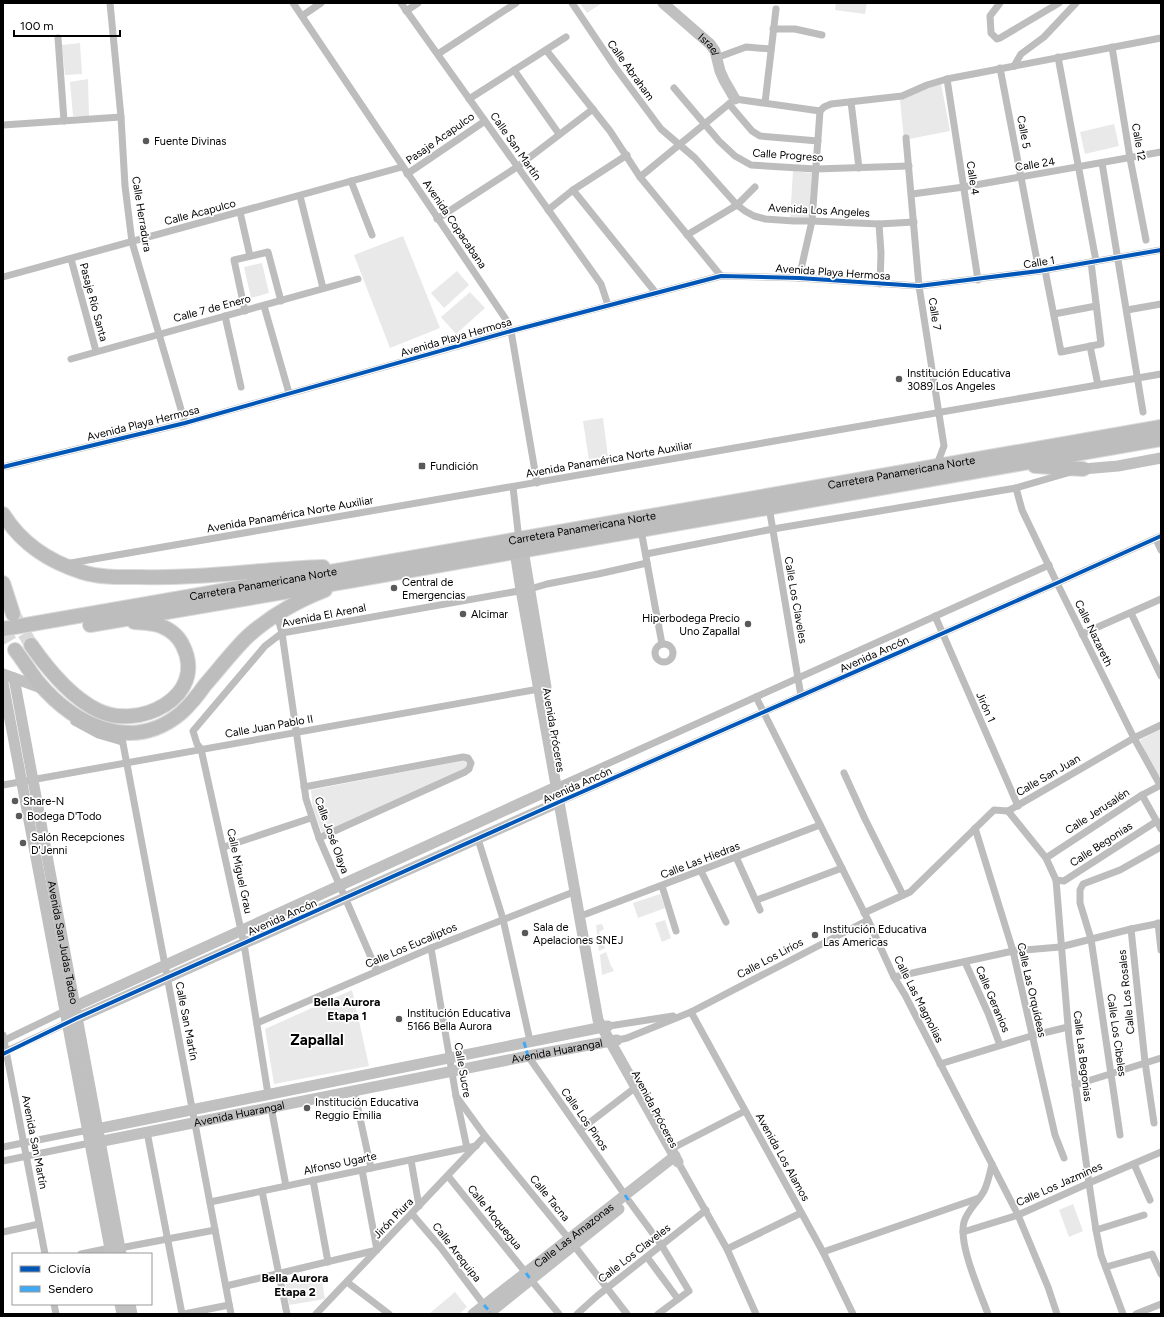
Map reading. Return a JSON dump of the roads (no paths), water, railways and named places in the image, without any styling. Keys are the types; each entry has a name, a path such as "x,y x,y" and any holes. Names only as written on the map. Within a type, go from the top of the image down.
{"highway":[{"name":"Carretera Panamericana Norte","path":"3,629 346,576 519,547 936,467 1161,427"},
{"name":"Carretera Panamericana Norte","path":"519,547 641,530 1161,439"},
{"path":"1010,465 1083,469"},
{"path":"3,514 15,530 35,549 61,564 96,575 173,578 331,566 346,576 322,591 283,610 265,623 237,647 198,695 182,712 167,722 153,728 121,737 84,720 67,709 38,682 15,650"},
{"name":"Carretera Panamericana Norte","path":"3,639 118,620 346,576"},
{"path":"3,583 13,614"},
{"path":"31,645 54,674 86,704 98,710 119,716 148,713 166,705 180,691 186,681 188,671 186,652 182,643 169,630 162,626 118,620"}],"street":[{"name":"Calle Herradura","path":"110,3 122,117 125,186 132,242 185,423"},
{"name":"Avenida Copacabana","path":"293,3 507,321 511,331 537,483"},
{"path":"302,16 321,3"},
{"name":"Calle San Martín","path":"401,3 601,284 608,305"},
{"path":"406,10 418,3"},
{"path":"438,54 516,3"},
{"name":"Calle Abraham","path":"572,3 611,61 661,129 680,144"},
{"name":"Israel","path":"663,3 710,44 715,51 722,76 732,101"},
{"path":"1000,3 990,16 992,33 997,39 1059,3"},
{"path":"1014,66 1021,54 1044,37 1076,3"},
{"path":"765,103 776,9"},
{"path":"774,29 794,29 822,35"},
{"path":"469,99 566,37"},
{"path":"58,38 64,121"},
{"path":"799,278 812,221 820,111 824,107 830,104 902,96 927,85 947,79 1161,38"},
{"path":"716,58 746,47 771,48"},
{"name":"Calle 12","path":"1112,47 1130,158 1146,240"},
{"path":"546,50 610,131 627,155 640,178 721,276"},
{"path":"1058,58 1093,262 1096,306 1101,344 1090,346 1098,385"},
{"name":"Calle 5","path":"1000,68 1022,177 1042,270 1054,314 1061,352 1090,346"},
{"path":"514,70 559,134"},
{"name":"Calle 4","path":"947,79 978,280"},
{"name":"Calle Progreso","path":"674,88 719,141 735,156 751,165 816,169 909,166"},
{"path":"640,178 732,101 765,103 820,111"},
{"path":"732,101 752,131 760,136 818,141"},
{"path":"851,102 859,168"},
{"path":"437,219 518,167 592,109"},
{"path":"3,126 122,117"},
{"name":"Pasaje Acapulco","path":"407,174 485,121"},
{"name":"Calle 7","path":"906,138 919,286 944,446 936,467"},
{"name":"Avenida Los Angeles","path":"680,144 695,158 737,205 754,216 765,219 794,221 879,224 914,222"},
{"name":"Calle 24","path":"912,194 964,188 1161,152"},
{"path":"548,210 574,190 627,155"},
{"path":"1102,163 1143,412"},
{"name":"Calle Acapulco","path":"3,277 402,167"},
{"path":"351,181 372,235"},
{"path":"687,235 737,205 755,186"},
{"path":"574,190 656,293"},
{"path":"300,196 323,288"},
{"path":"240,212 250,256"},
{"path":"879,224 881,253 880,284"},
{"name":"Calle 1","path":"919,286 978,280 1161,250"},
{"path":"245,311 234,260 268,252 281,301"},
{"name":"Pasaje Río Santa","path":"71,259 96,351"},
{"name":"Avenida Playa Hermosa","path":"3,467 185,423 511,331 721,276 799,278 919,286"},
{"name":"Calle 7 de Enero","path":"70,358 358,279"},
{"path":"1127,310 1161,304"},
{"path":"264,306 289,393"},
{"path":"1054,314 1096,306"},
{"path":"225,316 241,387"},
{"name":"Avenida Panamérica Norte Auxiliar","path":"61,564 537,483 1161,374"},
{"path":"646,554 773,528 1016,488 1083,469 1118,466 1161,458"},
{"path":"513,487 519,547"},
{"name":"Calle Nazareth","path":"1016,488 1022,510 1057,583 1134,738 1160,785"},
{"name":"Calle Los Claveles","path":"769,507 802,696"},
{"path":"641,530 662,644"},
{"path":"1158,538 1161,550"},
{"name":"Avenida Ancón","path":"5,1053 167,978 562,801 1158,538"},
{"name":"Avenida Próceres","path":"519,547 539,689 560,786"},
{"name":"Avenida El Arenal","path":"201,749 197,744 193,731 265,646 281,630 525,589 647,563"},
{"name":"Avenida Ancón","path":"3,1039 1049,565"},
{"name":"Avenida Próceres","path":"525,589 560,786 598,1020 605,1026 614,1040 675,1153"},
{"path":"1082,634 1161,599"},
{"name":"Calle José Olaya","path":"283,610 279,619 304,787 311,818 339,886 377,971"},
{"path":"1131,613 1161,676"},
{"name":"Jirón 1","path":"935,616 1018,806"},
{"path":"265,623 274,623 281,630"},
{"path":"8,676 33,684 47,691"},
{"name":"Avenida San Judas Tadeo","path":"8,676 115,1251"},
{"name":"Avenida San Judas Tadeo","path":"3,683 27,781"},
{"path":"33,684 42,695 76,723 98,736 121,737"},
{"name":"Calle Juan Pablo II","path":"3,785 539,689"},
{"name":"Calle Las Magnolias","path":"756,697 866,916 894,977 905,995 1018,1215 1048,1287 1057,1314"},
{"name":"Calle San Juan","path":"976,828 994,810 1008,811 1018,806 1134,738 1161,725"},
{"name":"Calle San Martín","path":"121,737 231,1314"},
{"name":"Calle Miguel Grau","path":"201,749 242,930 268,1094"},
{"path":"304,787 463,757 468,758 471,763 469,769 465,772 319,838"},
{"path":"844,773 865,819 904,895"},
{"name":"Calle Jerusalén","path":"1046,858 1142,795 1160,785"},
{"path":"1142,795 1161,829"},
{"name":"Avenida Próceres","path":"562,801 586,914 605,1026"},
{"name":"Calle Las Begonias","path":"1008,811 1046,858 1056,880 1060,947 1068,1026 1096,1230 1102,1255 1122,1314"},
{"path":"224,847 311,818"},
{"name":"Calle Begonias","path":"1056,880 1064,881 1157,821"},
{"name":"Calle Las Hiedras","path":"586,914 820,825"},
{"name":"Calle Los Lirios","path":"614,1040 627,1038 691,1012 910,892 976,828"},
{"name":"Calle Las Orquídeas","path":"976,828 1013,951 1031,1036 1055,1135 1064,1158"},
{"path":"478,839 503,918 530,1041"},
{"name":"Calle Los Cibeles","path":"1120,1135 1091,939 1080,903 1080,890 1083,884 1120,870 1161,846"},
{"path":"736,857 760,910"},
{"path":"756,900 842,868"},
{"path":"701,871 726,922"},
{"path":"662,886 676,931"},
{"name":"Calle Los Eucaliptos","path":"257,1023 503,918 576,891"},
{"path":"894,977 1013,951 1060,947 1159,923 1161,950"},
{"name":"Calle Los Rosales","path":"1131,929 1145,1062 1154,1123"},
{"name":"Calle Sucre","path":"431,948 449,1058 467,1148"},
{"name":"Calle Geranios","path":"965,962 988,1013 1000,1045"},
{"name":"Avenida Los Alamos","path":"691,1012 822,1252 853,1314"},
{"name":"Calle Los Lirios","path":"605,1026 683,1015"},
{"name":"Avenida Huarangal","path":"3,1148 605,1026"},
{"path":"940,1064 1068,1026"},
{"name":"Avenida San Martín","path":"3,1039 45,1253"},
{"name":"Avenida Próceres","path":"614,1040 636,1087 675,1153"},
{"name":"Avenida Huarangal","path":"3,1161 614,1040"},
{"name":"Calle Los Pinos","path":"528,1056 662,1246 689,1291 678,1299"},
{"path":"1075,1085 1161,1058"},
{"path":"580,1130 636,1087"},
{"path":"354,1091 371,1168"},
{"name":"Calle Tacna","path":"456,1096 485,1136 572,1242 627,1314"},
{"path":"271,1107 286,1186"},
{"path":"745,1111 675,1153 727,1249 756,1314"},
{"path":"147,1132 183,1314 202,1312 229,1305"},
{"name":"Jirón Piura","path":"316,1314 485,1136"},
{"name":"Alfonso Ugarte","path":"210,1202 476,1146"},
{"name":"Calle Los Jazmines","path":"963,1232 1018,1215 1089,1182 1161,1152"},
{"name":"Calle Las Amazonas","path":"473,1314 489,1311 528,1276 627,1198 675,1153"},
{"path":"411,1160 419,1206"},
{"path":"988,1314 966,1254 963,1232 967,1215 986,1188 992,1164"},
{"path":"1134,1164 1150,1200"},
{"path":"226,1286 377,1250 362,1170"},
{"name":"Calle Moquegua","path":"448,1176 559,1314"},
{"path":"313,1180 328,1262"},
{"path":"262,1191 280,1273 287,1314"},
{"path":"822,1252 979,1198"},
{"name":"Calle Los Claveles","path":"577,1314 607,1288 706,1210"},
{"name":"Calle Arequipa","path":"412,1214 441,1248 489,1311"},
{"path":"727,1249 801,1214"},
{"path":"1096,1230 1144,1215"},
{"path":"3,1232 39,1224"},
{"path":"92,1253 115,1251 215,1230"},
{"path":"1106,1267 1152,1254 1161,1274"},
{"path":"647,1257 678,1299 658,1314"},
{"path":"347,1282 389,1314"},
{"path":"1136,1314 1161,1304"}],"tunnel":[{"path":"14,615 31,645"},
{"path":"3,629 15,650"}],"place":[{"name":"Fuente Divinas","path":"146,141"},
{"name":"Institución Educativa 3089 Los Angeles","path":"899,379"},
{"name":"Fundición","path":"422,466"},
{"name":"Central de Emergencias","path":"394,588"},
{"name":"Alcimar","path":"463,614"},
{"name":"Hiperbodega Precio Uno Zapallal","path":"748,624"},
{"name":"Share-N","path":"15,801"},
{"name":"Bodega D'Todo","path":"19,816"},
{"name":"Salón Recepciones D'Jenni","path":"23,843"},
{"name":"Sala de Apelaciones SNEJ","path":"525,933"},
{"name":"Institución Educativa Las Americas","path":"815,935"},
{"name":"Institución Educativa 5166 Bella Aurora","path":"399,1019"},
{"name":"Institución Educativa Reggio Emilia","path":"307,1108"}],"district":[{"name":"Bella Aurora Etapa 1","path":"347,1009"},
{"name":"Zapallal","path":"317,1040"},
{"name":"Bella Aurora Etapa 2","path":"295,1285"}]}
